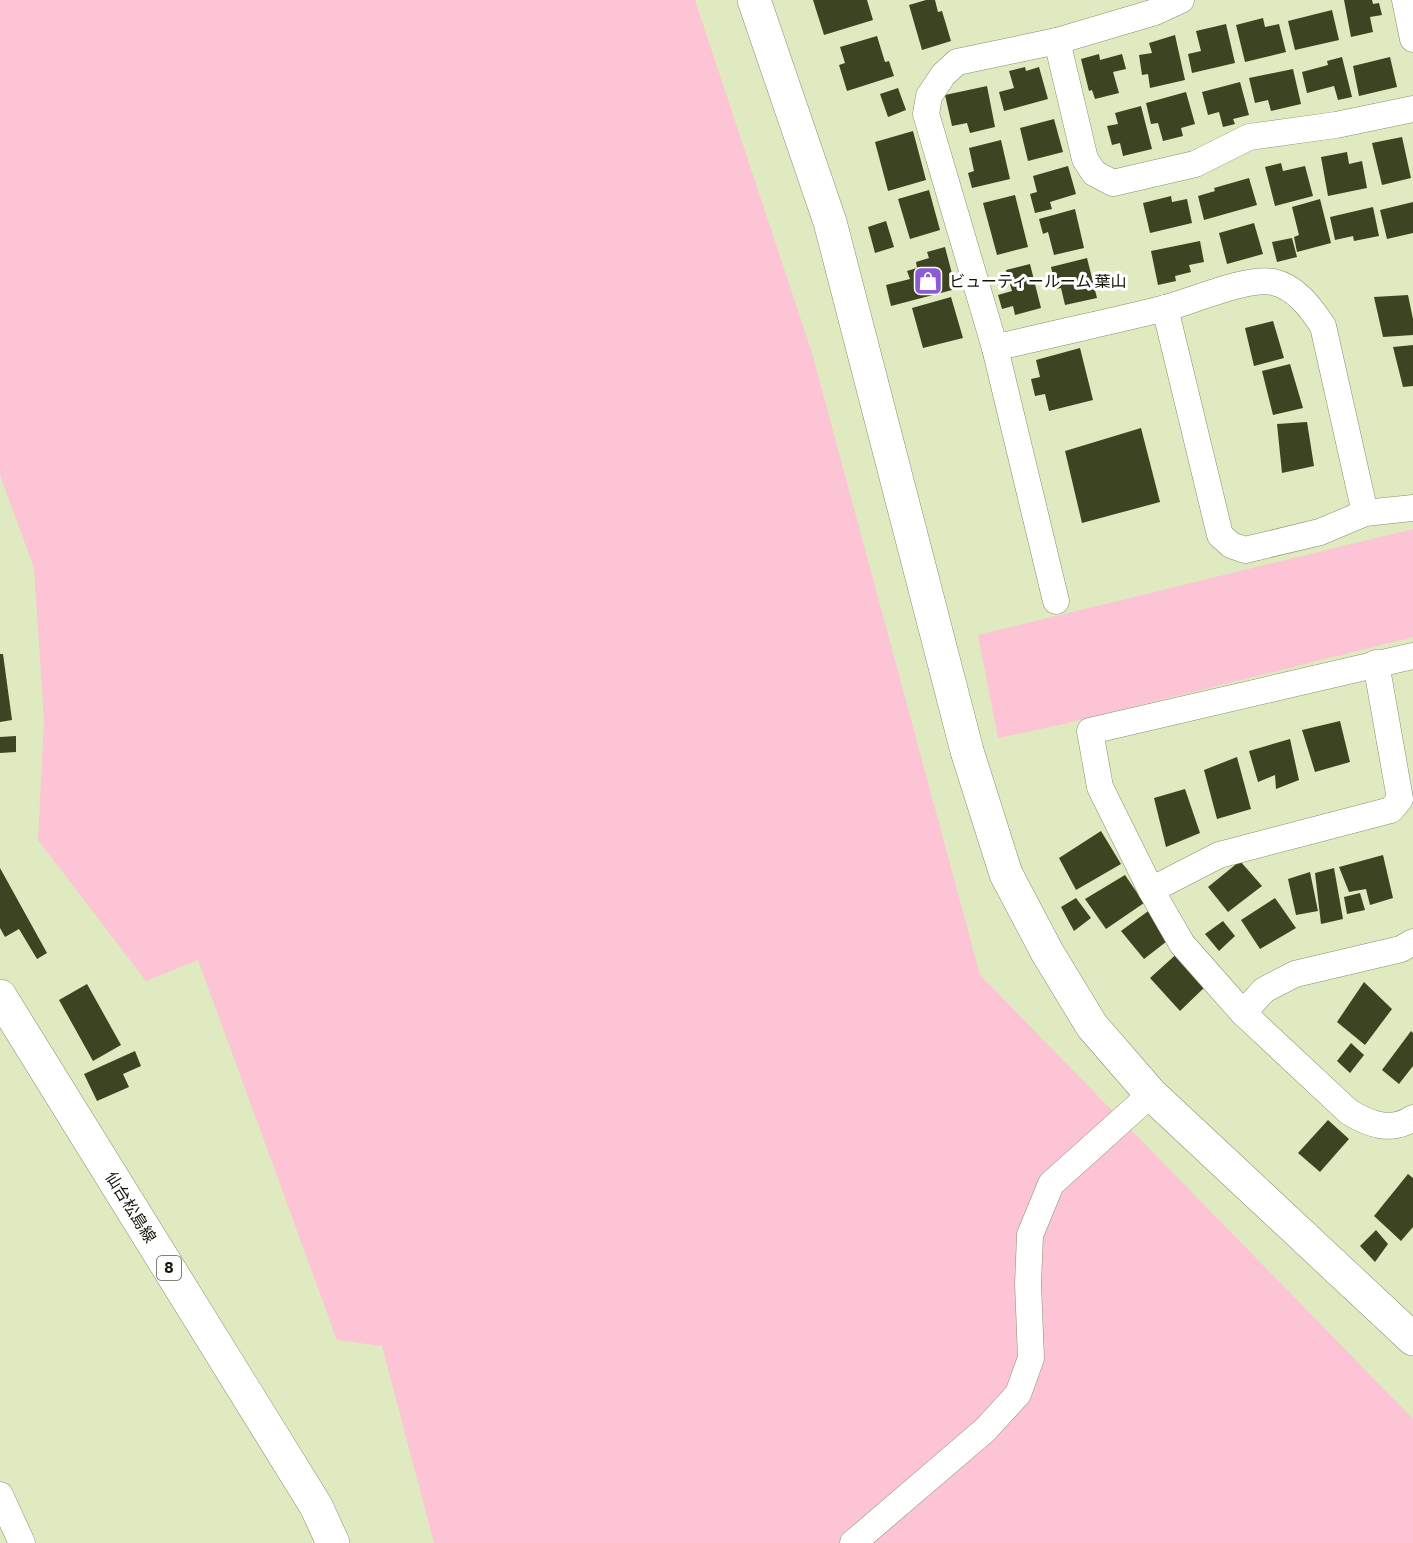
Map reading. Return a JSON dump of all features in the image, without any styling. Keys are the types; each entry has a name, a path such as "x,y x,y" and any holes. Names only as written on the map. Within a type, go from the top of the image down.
{"street":[{"path":"754,0 830,222 967,751 1006,874 1047,952 1092,1026 1151,1094 1413,1339"},
{"path":"1056,602 995,348 926,114 929,96 942,75 957,62 1057,41 1155,12 1181,0"},
{"path":"1405,0 1413,39"},
{"path":"1057,41 1085,159 1094,173 1113,183 1195,164 1249,137 1336,125 1413,109"},
{"path":"995,348 1165,308 1248,283 1272,282 1292,291 1310,306 1323,327 1365,513"},
{"path":"1165,308 1220,535 1231,545 1245,550 1320,531 1365,513 1413,507"},
{"path":"1413,656 1090,731 1100,787 1151,890 1182,944 1243,1013 1349,1112 1368,1124 1390,1126 1408,1122 1413,1118"},
{"path":"1151,890 1219,855 1391,810 1400,799 1376,663"},
{"path":"1243,1013 1264,990 1295,974 1401,949 1413,942"},
{"name":"仙台松島線","path":"0,996 316,1506 333,1543"},
{"path":"853,1543 985,1430 1018,1394 1031,1358 1028,1284 1030,1235 1051,1184 1151,1094"},
{"path":"0,1496 22,1543"}],"shaded area":[{"path":"0,0 695,0 812,353 980,975 1413,1419 1413,1543 434,1543 382,1346 337,1340 198,960 146,981 38,840 44,720 34,568 0,475"},
{"path":"1413,529 1413,637 1064,724 998,738 978,635"}],"building":[{"path":"813,0 867,0 873,20 824,35"},
{"path":"935,0 938,12 942,11 951,41 922,50 909,5"},
{"path":"1344,0 1372,0 1373,4 1379,3 1382,15 1370,17 1373,32 1351,37"},
{"path":"1332,10 1339,40 1295,50 1288,21"},
{"path":"1263,18 1265,27 1279,24 1286,52 1245,62 1236,25"},
{"path":"1226,24 1235,63 1192,73 1188,54 1201,51 1196,31"},
{"path":"1175,35 1185,80 1150,88 1148,74 1142,75 1139,55 1152,53 1149,43"},
{"path":"877,36 885,62 889,61 894,76 847,91 839,65 845,63 840,47"},
{"path":"1099,54 1100,60 1122,54 1126,69 1113,72 1119,93 1095,99 1092,90 1089,91 1081,59"},
{"path":"1342,57 1352,97 1338,100 1334,86 1307,93 1302,72 1328,65 1327,61"},
{"path":"1390,57 1397,87 1359,96 1353,66"},
{"path":"1025,67 1026,71 1039,67 1048,99 1004,111 999,92 1014,88 1009,71"},
{"path":"1293,69 1301,104 1271,111 1268,100 1255,103 1249,78"},
{"path":"1240,82 1249,115 1233,119 1235,124 1223,127 1219,112 1208,115 1202,92"},
{"path":"987,86 995,127 970,133 967,123 952,126 945,95"},
{"path":"898,88 906,110 888,117 880,94"},
{"path":"1186,92 1195,124 1181,128 1183,136 1163,141 1158,123 1151,124 1146,103"},
{"path":"1141,106 1152,149 1123,156 1120,143 1112,145 1107,126 1118,124 1115,113"},
{"path":"1054,119 1063,152 1028,161 1020,128"},
{"path":"913,131 926,180 888,191 875,142"},
{"path":"1402,137 1411,178 1382,185 1372,143"},
{"path":"1001,140 1010,179 972,188 968,173 974,171 969,148"},
{"path":"1347,152 1349,164 1362,161 1367,188 1328,196 1321,157"},
{"path":"1281,163 1283,171 1305,166 1313,196 1275,206 1265,167"},
{"path":"1068,166 1076,194 1050,202 1052,209 1035,213 1030,194 1037,192 1033,176"},
{"path":"1249,178 1257,205 1204,220 1198,196 1215,191 1214,188"},
{"path":"929,190 940,230 910,239 898,199"},
{"path":"1015,195 1028,247 997,255 983,203"},
{"path":"1171,196 1172,202 1187,199 1192,223 1150,233 1143,203"},
{"path":"1320,199 1331,243 1297,252 1294,237 1299,235 1292,207"},
{"path":"1413,202 1413,233 1387,239 1380,210"},
{"path":"1373,207 1379,236 1354,241 1353,236 1335,240 1330,217"},
{"path":"1075,209 1084,248 1054,255 1048,232 1043,234 1039,219"},
{"path":"886,221 894,247 875,253 868,227"},
{"path":"1254,223 1263,254 1227,264 1219,233"},
{"path":"1292,238 1297,257 1277,262 1272,242"},
{"path":"1200,241 1204,262 1189,265 1191,272 1175,276 1176,281 1158,285 1151,251"},
{"path":"945,247 956,289 891,306 886,285 910,279 907,271 917,268 916,262 929,258 927,252"},
{"path":"1087,258 1097,298 1065,305 1061,288 1056,289 1051,267"},
{"path":"1030,264 1041,308 1015,315 1013,306 1002,309 998,295 1012,291 1006,270"},
{"path":"1408,295 1413,319 1413,335 1383,337 1374,297"},
{"path":"951,297 963,338 923,348 912,308"},
{"path":"1273,321 1284,358 1254,366 1245,328"},
{"path":"1413,345 1413,386 1403,387 1393,347"},
{"path":"1080,348 1093,400 1049,411 1045,394 1035,396 1031,379 1040,377 1036,360"},
{"path":"1290,364 1303,408 1273,415 1262,371"},
{"path":"1307,422 1314,466 1282,473 1277,424"},
{"path":"1141,428 1160,502 1082,523 1065,451"},
{"path":"0,654 3,654 12,720 0,722"},
{"path":"1340,721 1350,762 1315,772 1302,730"},
{"path":"16,736 16,752 0,753 0,737"},
{"path":"1290,739 1299,780 1276,789 1275,775 1258,782 1249,751"},
{"path":"1237,757 1251,809 1217,819 1204,770"},
{"path":"1185,789 1200,833 1166,847 1154,798"},
{"path":"1101,831 1121,864 1076,890 1059,858"},
{"path":"1383,855 1393,898 1370,905 1366,889 1349,892 1339,867"},
{"path":"1240,861 1262,886 1228,912 1208,887"},
{"path":"0,868 47,953 37,959 19,929 5,937 0,928"},
{"path":"1334,868 1343,919 1321,924 1315,873"},
{"path":"1310,872 1318,911 1296,915 1288,879"},
{"path":"1125,875 1144,903 1106,929 1085,899"},
{"path":"1360,893 1365,910 1347,914 1344,897"},
{"path":"1076,898 1091,918 1074,931 1061,907"},
{"path":"1275,898 1296,928 1260,949 1241,920"},
{"path":"1151,909 1171,938 1144,959 1121,931"},
{"path":"1223,921 1235,936 1219,951 1205,934"},
{"path":"1181,950 1207,985 1180,1011 1150,978"},
{"path":"1364,982 1392,1009 1365,1045 1337,1022"},
{"path":"87,984 121,1045 93,1061 59,1000"},
{"path":"1411,1031 1413,1033 1413,1066 1399,1084 1382,1070"},
{"path":"1351,1043 1364,1055 1350,1073 1337,1061"},
{"path":"135,1051 141,1066 123,1074 129,1087 97,1101 84,1074"},
{"path":"1328,1120 1349,1139 1320,1172 1298,1153"},
{"path":"1408,1174 1413,1178 1413,1227 1401,1241 1374,1216"},
{"path":"1376,1230 1388,1244 1375,1262 1360,1246"}],"place":[{"name":"ビューティールーム 葉山","path":"928,281"}]}
